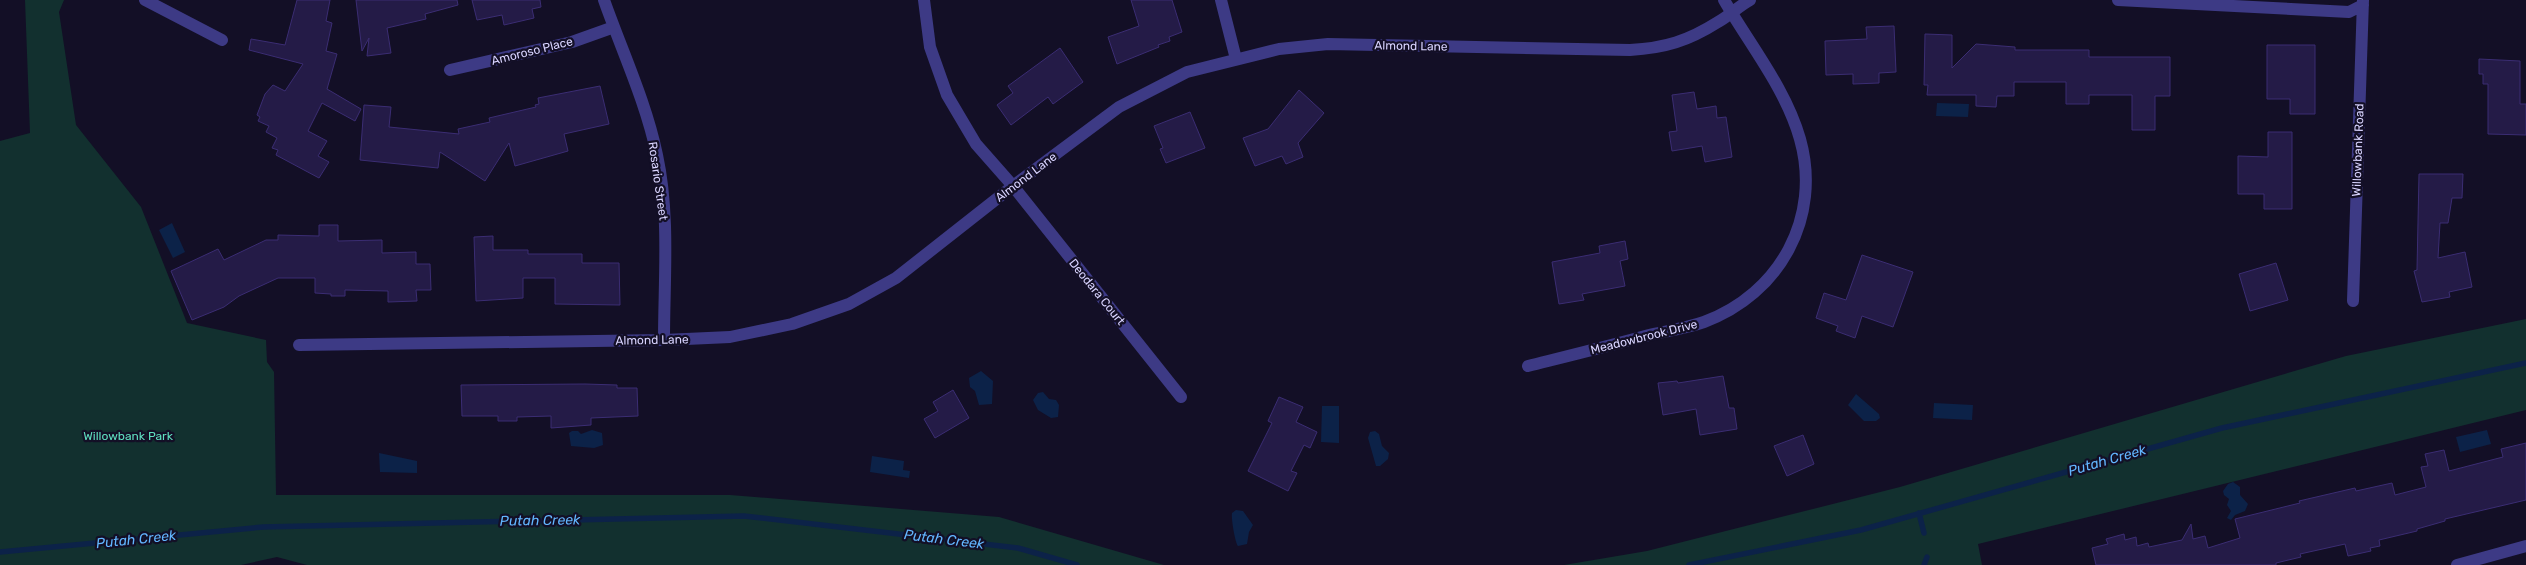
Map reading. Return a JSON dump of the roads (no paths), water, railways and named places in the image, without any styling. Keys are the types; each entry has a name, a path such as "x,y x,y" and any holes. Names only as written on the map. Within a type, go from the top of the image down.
{"street":[{"path":"145,0 222,40"},
{"name":"Rosario Street","path":"604,0 645,113 657,155 665,218 664,340"},
{"name":"Deodara Court","path":"924,0 930,47 947,96 976,144 1013,186 1182,397"},
{"path":"1221,0 1236,59"},
{"name":"Meadowbrook Drive","path":"1528,366 1705,321 1748,299 1779,267 1801,224 1807,183 1800,140 1786,104 1724,0"},
{"name":"Almond Lane","path":"299,345 664,340 730,337 792,324 849,304 896,278 1013,186 1119,108 1187,72 1279,49 1328,44 1630,50 1661,48 1683,41 1731,14 1750,0"},
{"path":"2118,0 2349,12 2363,2"},
{"name":"Willowbank Road","path":"2353,301 2363,2"},
{"name":"Amoroso Place","path":"450,70 572,42 614,27"},
{"path":"2463,564 2526,546"}],"water":[{"path":"1937,103 1969,104 1968,117 1936,116"},
{"path":"172,223 185,252 173,258 159,230"},
{"path":"981,371 993,381 992,404 979,405 975,391 970,387 969,378"},
{"path":"1043,392 1049,399 1056,400 1059,405 1058,417 1051,418 1038,410 1033,400 1038,393"},
{"path":"1856,394 1879,414 1880,418 1876,421 1864,421 1848,405"},
{"path":"1934,403 1973,405 1972,420 1933,418"},
{"path":"1322,406 1339,406 1339,443 1321,442"},
{"path":"592,430 602,433 603,445 594,448 571,446 569,433 578,431 581,434"},
{"path":"2487,430 2491,444 2460,452 2456,437"},
{"path":"1375,431 1379,434 1382,446 1389,453 1388,459 1380,466 1376,466 1368,438 1370,432"},
{"path":"379,453 417,461 417,473 380,472"},
{"path":"872,456 904,461 903,470 910,471 909,478 870,472"},
{"path":"2233,482 2240,487 2240,495 2248,504 2245,511 2235,515 2231,520 2227,518 2231,511 2227,505 2229,499 2224,495 2223,491 2228,484"},
{"path":"1236,510 1243,511 1253,525 1249,532 1247,544 1238,546 1232,516 1232,513"}],"waterway":[{"name":"Putah Creek","path":"1689,565 1861,530 2222,428 2526,363"},
{"path":"1919,513 1924,533"},
{"name":"Putah Creek","path":"0,552 263,527 744,516 1018,548 1077,565"},
{"path":"1924,565 1927,557"}],"park label":[{"name":"Willowbank Park","path":"128,436"}]}
